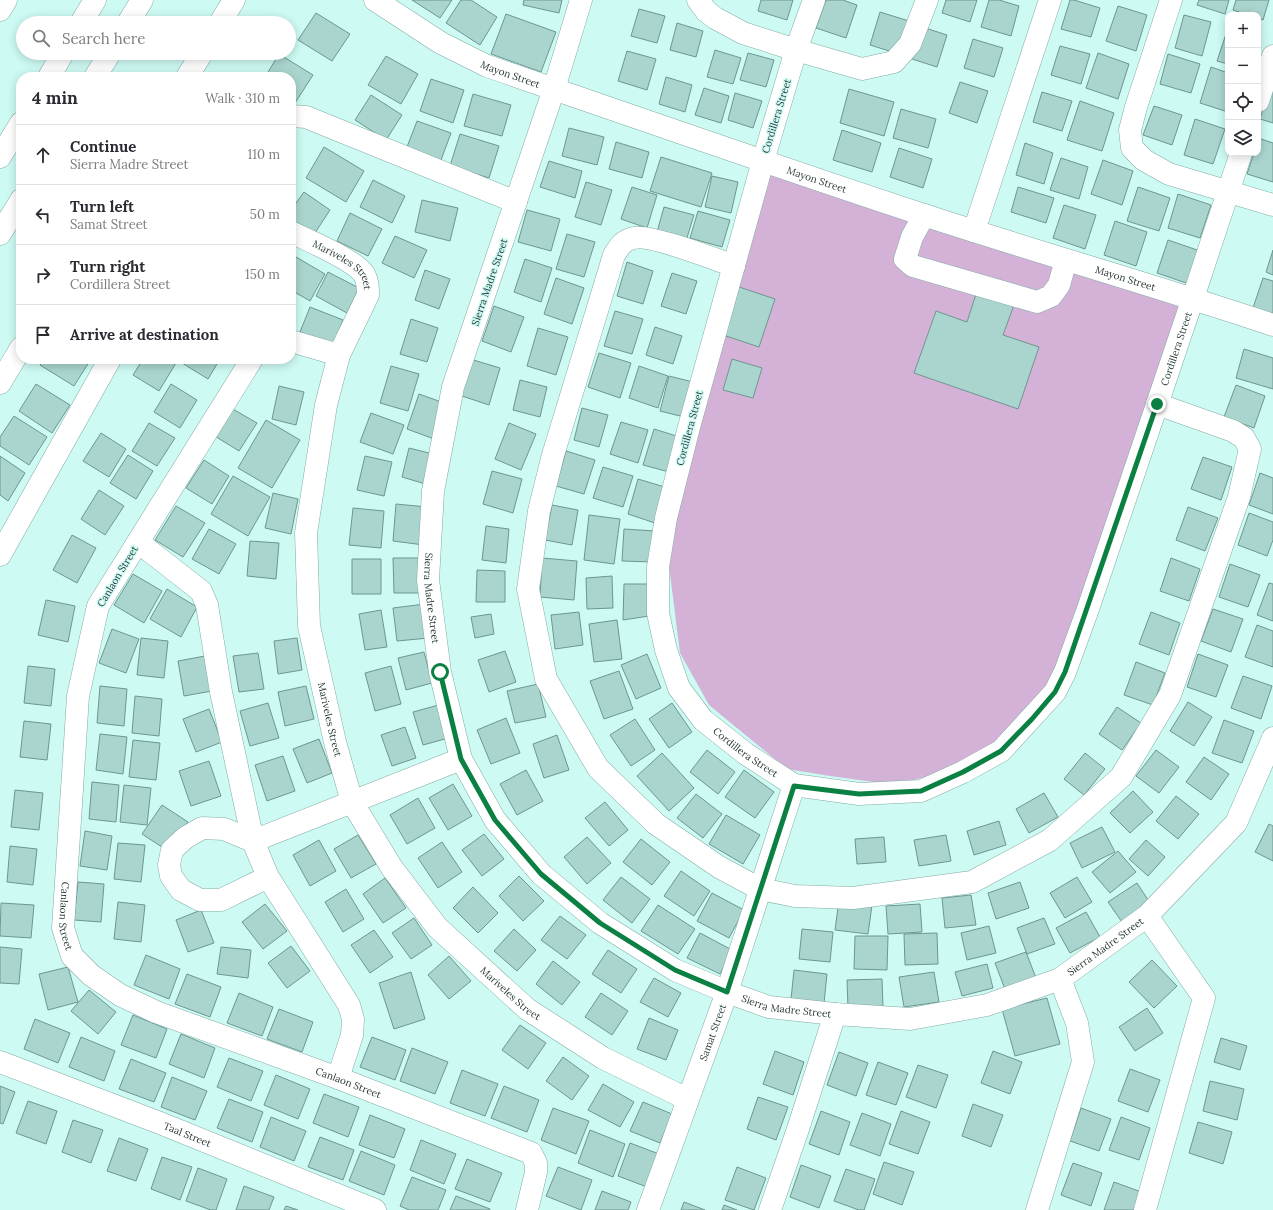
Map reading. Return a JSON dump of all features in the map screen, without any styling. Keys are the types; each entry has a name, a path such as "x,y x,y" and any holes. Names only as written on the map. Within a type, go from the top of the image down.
{"main road":[{"path":"0,10 6,0"},
{"path":"85,16 95,0"},
{"path":"132,16 142,0"},
{"path":"224,16 234,0"},
{"name":"Mayon Street","path":"375,0 441,43 487,66 924,215 1193,298 1273,325"},
{"name":"Sierra Madre Street","path":"581,0 554,89 453,387 433,490 428,580 440,672 461,759 495,820 541,874 600,923 675,970 769,1008 910,1019 987,1005 1060,979 1147,916 1236,823 1273,738"},
{"path":"698,0 706,11 715,18 743,33 796,50 862,68 894,62 910,44 927,0"},
{"name":"Cordillera Street","path":"814,0 796,50 763,160 666,518 658,567 658,613 666,650 679,688 703,720 746,754 794,786 859,794 921,791 963,772 1001,751 1032,719 1055,692 1065,672 1240,156"},
{"path":"974,231 1050,0"},
{"path":"1171,0 1136,107 1130,130 1132,148 1144,160 1170,174 1273,206"},
{"path":"1261,92 1273,56"},
{"path":"51,72 59,60"},
{"path":"98,72 106,60"},
{"path":"190,72 198,60"},
{"path":"296,116 306,117 516,202"},
{"path":"0,157 16,131"},
{"path":"0,234 16,208"},
{"path":"924,215 912,237 905,259 913,266 1037,302 1051,296 1059,285 1066,260"},
{"name":"Mariveles Street","path":"296,234 356,266 364,275 368,285 368,295 339,355 326,405 306,532 309,626 335,742 352,802 392,868 438,927 527,1009 603,1058 687,1099"},
{"path":"734,266 649,238 634,237 622,243 614,255 553,455 539,511 528,589 546,679 598,768 656,824 719,867 760,889 795,896 853,898 972,882 1050,840 1121,777 1170,695 1239,496 1250,449 1244,438 1233,431 1157,404"},
{"path":"296,343 339,355"},
{"path":"0,383 16,356"},
{"path":"0,555 107,364"},
{"name":"Canlaon Street","path":"249,364 98,606 78,696 62,928 72,956 91,975 120,995 150,1009 338,1078 531,1153 536,1163 536,1172 527,1210"},
{"path":"138,542 200,591 207,605 221,692 253,841 268,877 349,1005 354,1019 352,1035 338,1078"},
{"path":"268,877 221,900 200,900 181,890 171,876 169,865 172,850 184,838 202,828 224,829 253,841 461,759"},
{"name":"Samat Street","path":"648,1210 727,992 794,786"},
{"path":"1145,1210 1204,998 1147,916"},
{"path":"1037,1210 1083,1062 1077,1023 1060,979"},
{"path":"770,1210 835,1014"},
{"name":"Taal Street","path":"0,1062 160,1123 375,1210"}],"shaded area":[{"path":"771,173 1183,308 1052,686 998,746 958,768 895,785 787,769 709,705 680,653 669,566 678,500"}],"building":[{"path":"412,0 452,0 440,18"},
{"path":"461,0 471,0 497,17 480,45 446,23"},
{"path":"524,0 562,0 559,13 523,5"},
{"path":"761,0 793,0 787,20 758,11"},
{"path":"826,0 843,0 857,5 846,38 816,28"},
{"path":"946,0 977,0 970,22 942,13"},
{"path":"989,0 999,0 1019,6 1011,36 981,27"},
{"path":"1070,0 1100,8 1091,37 1061,29"},
{"path":"1199,0 1229,0 1225,14 1197,5"},
{"path":"1236,0 1269,0 1263,20 1261,19 1261,12 1239,12 1233,10"},
{"path":"1118,6 1147,15 1136,51 1106,41"},
{"path":"639,9 665,16 657,43 631,36"},
{"path":"880,12 909,21 899,54 870,45"},
{"path":"316,13 350,34 332,61 298,40"},
{"path":"506,14 556,32 541,72 491,54"},
{"path":"1184,15 1211,22 1202,56 1175,48"},
{"path":"677,23 703,31 696,57 670,50"},
{"path":"919,26 947,35 937,67 909,58"},
{"path":"1225,37 1225,63 1217,61"},
{"path":"973,39 1003,48 994,77 964,68"},
{"path":"1060,46 1090,54 1081,84 1051,75"},
{"path":"715,50 741,58 733,84 707,77"},
{"path":"627,51 656,59 647,90 618,81"},
{"path":"748,53 774,60 766,87 740,80"},
{"path":"1098,53 1129,64 1118,99 1086,88"},
{"path":"1168,54 1200,64 1191,93 1160,84"},
{"path":"386,56 418,74 401,104 368,85"},
{"path":"275,60 289,60 313,75 296,101 296,72 268,72"},
{"path":"1211,67 1225,72 1225,111 1200,103"},
{"path":"666,77 692,85 685,112 659,104"},
{"path":"431,79 464,90 453,123 420,111"},
{"path":"960,82 988,91 977,123 949,113"},
{"path":"1271,83 1273,84 1273,123 1261,119"},
{"path":"704,88 729,96 721,123 695,115"},
{"path":"849,89 894,102 884,136 840,123"},
{"path":"1042,92 1072,101 1062,131 1033,122"},
{"path":"735,93 762,101 753,128 728,120"},
{"path":"473,94 511,105 502,136 464,126"},
{"path":"371,95 402,115 386,140 355,120"},
{"path":"1080,101 1114,113 1102,151 1067,140"},
{"path":"1154,106 1182,115 1172,145 1143,135"},
{"path":"901,109 936,119 928,148 893,138"},
{"path":"1195,119 1225,129 1213,164 1184,155"},
{"path":"417,121 451,133 441,160 407,147"},
{"path":"569,128 604,137 597,165 562,156"},
{"path":"842,130 881,143 872,172 833,160"},
{"path":"460,134 499,146 489,178 450,166"},
{"path":"1261,139 1273,143 1273,182 1247,174 1253,156 1261,156"},
{"path":"616,142 649,152 642,178 609,169"},
{"path":"1025,143 1053,153 1044,184 1016,175"},
{"path":"324,147 364,171 346,202 306,178"},
{"path":"899,148 932,159 923,188 890,177"},
{"path":"661,157 712,173 701,207 650,191"},
{"path":"1061,158 1088,167 1079,199 1050,190"},
{"path":"1103,160 1133,171 1122,205 1091,194"},
{"path":"549,161 582,171 575,198 540,187"},
{"path":"712,176 738,182 731,213 705,207"},
{"path":"373,180 405,196 392,223 360,207"},
{"path":"586,182 612,190 601,225 575,217"},
{"path":"632,187 657,195 647,228 621,219"},
{"path":"1018,187 1054,198 1046,223 1011,212"},
{"path":"1138,187 1170,198 1159,231 1127,221"},
{"path":"304,192 330,210 313,236 296,225 296,203"},
{"path":"1178,194 1211,205 1200,238 1168,228"},
{"path":"422,200 458,208 450,241 415,232"},
{"path":"1064,205 1096,215 1085,249 1053,238"},
{"path":"664,207 694,215 686,241 657,232"},
{"path":"527,210 560,219 551,251 518,242"},
{"path":"698,211 730,220 722,247 690,238"},
{"path":"350,213 382,229 368,256 337,241"},
{"path":"1115,221 1147,232 1136,266 1104,255"},
{"path":"567,234 595,242 584,277 556,269"},
{"path":"395,236 427,250 414,278 382,263"},
{"path":"1168,240 1200,251 1189,284 1157,273"},
{"path":"1273,250 1273,275 1266,272"},
{"path":"296,257 325,274 310,301 296,293"},
{"path":"525,259 552,268 541,302 514,292"},
{"path":"627,262 653,271 643,304 617,296"},
{"path":"425,270 450,279 439,309 415,300"},
{"path":"328,272 359,288 347,313 316,296"},
{"path":"672,273 697,281 686,314 661,306"},
{"path":"556,278 584,288 572,324 544,314"},
{"path":"1263,278 1273,281 1273,318 1252,311"},
{"path":"739,287 775,299 759,347 723,335"},
{"path":"977,291 1014,305 1003,335 1039,347 1018,409 914,373 936,311 967,322"},
{"path":"494,306 524,317 511,352 482,341"},
{"path":"310,307 343,320 333,345 300,332"},
{"path":"615,311 643,319 632,354 604,346"},
{"path":"411,319 438,328 427,362 400,354"},
{"path":"655,327 682,336 673,364 646,355"},
{"path":"538,328 568,337 556,375 527,366"},
{"path":"1244,349 1273,358 1273,389 1236,378"},
{"path":"599,353 631,363 620,398 588,387"},
{"path":"470,359 500,368 489,405 459,395"},
{"path":"732,359 762,368 753,398 723,390"},
{"path":"41,364 88,364 74,386 40,365"},
{"path":"140,364 175,364 159,391 133,375"},
{"path":"184,364 217,364 208,379"},
{"path":"391,366 419,374 408,411 380,403"},
{"path":"639,366 668,376 658,408 629,398"},
{"path":"669,376 697,383 688,418 660,411"},
{"path":"520,380 547,387 540,417 513,410"},
{"path":"36,384 70,405 52,433 19,411"},
{"path":"171,384 197,400 180,428 154,412"},
{"path":"1236,385 1265,396 1254,428 1224,417"},
{"path":"279,386 304,392 296,425 272,419"},
{"path":"419,394 447,404 434,439 407,429"},
{"path":"231,408 257,423 239,451 213,435"},
{"path":"582,408 608,415 599,447 574,440"},
{"path":"371,413 404,425 393,454 360,442"},
{"path":"14,416 47,437 29,465 0,446 0,437"},
{"path":"266,420 300,440 272,488 238,468"},
{"path":"621,422 648,430 638,463 610,454"},
{"path":"149,423 175,438 157,466 132,451"},
{"path":"509,423 536,434 521,470 495,459"},
{"path":"654,429 683,438 673,473 643,465"},
{"path":"101,433 126,449 109,477 83,461"},
{"path":"409,448 437,455 429,485 402,477"},
{"path":"566,451 595,460 584,494 556,486"},
{"path":"128,455 153,471 136,499 110,483"},
{"path":"0,456 25,473 8,501 0,495"},
{"path":"365,456 392,462 384,496 357,490"},
{"path":"1203,457 1232,467 1221,500 1191,489"},
{"path":"204,460 229,476 212,504 186,488"},
{"path":"603,467 633,476 623,507 593,498"},
{"path":"492,471 522,479 513,513 483,504"},
{"path":"1260,473 1273,478 1273,514 1249,505"},
{"path":"233,476 270,497 248,536 211,514"},
{"path":"638,479 668,488 658,524 628,514"},
{"path":"99,490 124,506 105,535 81,519"},
{"path":"273,493 298,499 291,534 265,528"},
{"path":"396,504 427,507 424,545 393,541"},
{"path":"552,505 578,510 572,545 545,540"},
{"path":"176,506 205,523 183,557 155,540"},
{"path":"1188,507 1218,518 1205,551 1176,540"},
{"path":"353,508 384,511 381,548 349,545"},
{"path":"1249,513 1273,522 1273,540 1267,556 1238,545"},
{"path":"589,515 620,519 614,564 584,560"},
{"path":"486,526 509,529 506,563 482,560"},
{"path":"209,529 236,544 219,574 192,559"},
{"path":"624,529 655,531 653,562 622,561"},
{"path":"72,535 96,548 77,583 53,570"},
{"path":"250,541 279,543 276,579 247,576"},
{"path":"393,558 422,558 423,593 394,593"},
{"path":"542,558 577,561 574,600 540,597"},
{"path":"1171,558 1200,569 1189,601 1160,591"},
{"path":"352,559 381,559 381,594 352,594"},
{"path":"1230,564 1260,575 1248,607 1219,597"},
{"path":"477,570 505,571 505,602 476,602"},
{"path":"133,574 162,591 144,623 114,605"},
{"path":"612,576 613,608 587,609 586,578"},
{"path":"1269,583 1273,584 1273,621 1257,615"},
{"path":"624,584 648,584 649,616 623,620"},
{"path":"167,589 197,607 181,637 150,619"},
{"path":"46,600 75,606 68,642 38,635"},
{"path":"425,604 429,638 397,641 393,608"},
{"path":"1213,609 1243,619 1231,652 1201,641"},
{"path":"381,610 387,647 365,650 359,614"},
{"path":"579,612 583,645 555,649 551,615"},
{"path":"1151,612 1180,623 1169,655 1139,644"},
{"path":"491,614 494,634 475,638 471,617"},
{"path":"617,620 622,659 594,662 589,624"},
{"path":"1257,625 1273,631 1273,667 1245,657"},
{"path":"112,629 139,639 126,673 99,663"},
{"path":"141,638 168,641 164,678 137,675"},
{"path":"297,638 302,670 278,674 274,641"},
{"path":"505,651 516,682 489,692 478,660"},
{"path":"424,652 432,683 406,690 398,658"},
{"path":"258,653 264,689 239,692 233,656"},
{"path":"647,654 661,688 636,699 621,665"},
{"path":"1198,654 1228,665 1216,697 1187,687"},
{"path":"205,656 212,691 184,696 178,661"},
{"path":"1136,662 1165,673 1153,705 1124,695"},
{"path":"28,666 55,669 51,706 24,703"},
{"path":"391,666 401,704 375,711 365,673"},
{"path":"619,671 633,709 604,719 590,681"},
{"path":"1243,676 1272,686 1261,719 1231,708"},
{"path":"538,684 546,717 515,723 507,691"},
{"path":"100,686 127,689 124,726 97,723"},
{"path":"306,686 314,719 285,726 278,692"},
{"path":"135,696 162,699 159,736 132,733"},
{"path":"1188,702 1212,717 1194,746 1170,731"},
{"path":"268,703 279,738 250,746 240,711"},
{"path":"672,703 692,732 669,748 649,719"},
{"path":"442,704 452,737 423,745 413,712"},
{"path":"1117,707 1141,723 1122,750 1099,734"},
{"path":"209,709 222,742 196,752 183,719"},
{"path":"506,718 520,753 491,764 477,730"},
{"path":"635,719 655,750 631,766 610,735"},
{"path":"1224,720 1254,731 1242,763 1212,753"},
{"path":"24,721 51,724 47,760 20,757"},
{"path":"405,727 416,758 392,766 381,735"},
{"path":"100,734 127,737 123,774 96,770"},
{"path":"557,735 569,770 544,778 533,744"},
{"path":"319,739 332,773 307,783 293,749"},
{"path":"133,740 160,743 156,780 129,777"},
{"path":"707,750 735,772 718,794 690,772"},
{"path":"1156,750 1179,767 1159,793 1136,776"},
{"path":"662,753 694,788 669,811 637,776"},
{"path":"1085,753 1105,769 1084,795 1064,779"},
{"path":"283,756 295,791 267,801 255,765"},
{"path":"1204,757 1229,774 1211,800 1186,782"},
{"path":"209,761 221,796 191,806 179,771"},
{"path":"526,770 543,801 517,815 500,784"},
{"path":"744,770 774,792 755,818 725,797"},
{"path":"92,782 119,785 116,822 89,819"},
{"path":"453,784 472,816 448,830 429,798"},
{"path":"124,785 151,788 147,825 120,822"},
{"path":"15,790 43,793 39,830 11,827"},
{"path":"1133,791 1153,812 1130,833 1110,813"},
{"path":"1044,793 1058,817 1029,833 1016,809"},
{"path":"696,794 722,814 703,838 677,818"},
{"path":"1176,796 1199,814 1178,839 1156,821"},
{"path":"418,798 435,828 407,844 390,815"},
{"path":"605,802 628,830 609,846 585,818"},
{"path":"162,805 188,822 168,851 142,834"},
{"path":"726,815 760,835 743,864 709,844"},
{"path":"999,821 1006,845 974,855 967,831"},
{"path":"1269,824 1273,826 1273,861 1255,852"},
{"path":"1102,827 1115,852 1082,868 1070,843"},
{"path":"85,831 112,836 107,870 80,866"},
{"path":"484,834 504,859 482,876 462,850"},
{"path":"358,835 376,864 351,878 334,849"},
{"path":"946,835 951,861 919,866 914,840"},
{"path":"587,837 611,863 587,884 564,857"},
{"path":"884,837 886,862 857,864 855,839"},
{"path":"641,839 670,862 652,885 623,862"},
{"path":"319,840 336,871 310,886 293,855"},
{"path":"1146,840 1165,857 1148,876 1129,859"},
{"path":"442,842 462,872 438,888 418,858"},
{"path":"118,843 145,845 141,882 114,879"},
{"path":"10,846 37,849 33,885 7,882"},
{"path":"1118,851 1136,872 1110,893 1092,872"},
{"path":"681,871 710,891 694,916 664,896"},
{"path":"519,876 544,901 523,921 499,896"},
{"path":"621,877 650,899 632,923 603,900"},
{"path":"1077,877 1092,902 1065,918 1050,893"},
{"path":"385,878 406,908 383,923 363,894"},
{"path":"78,882 104,884 101,922 74,920"},
{"path":"1020,882 1029,908 996,919 988,893"},
{"path":"1137,883 1152,906 1124,925 1108,902"},
{"path":"473,887 498,913 478,933 453,908"},
{"path":"346,889 364,919 343,932 325,902"},
{"path":"712,893 744,910 729,938 697,921"},
{"path":"971,895 976,925 945,928 942,898"},
{"path":"839,900 872,905 868,934 835,930"},
{"path":"118,902 145,905 141,942 114,939"},
{"path":"1,903 34,905 31,938 0,936"},
{"path":"265,904 287,931 263,949 242,922"},
{"path":"920,904 922,932 888,934 886,906"},
{"path":"658,905 695,929 678,954 641,931"},
{"path":"201,910 214,943 188,952 176,920"},
{"path":"1086,912 1100,937 1070,953 1056,928"},
{"path":"560,916 586,935 567,959 541,940"},
{"path":"414,918 432,945 411,959 392,933"},
{"path":"1044,918 1055,944 1027,954 1017,928"},
{"path":"989,926 996,953 967,960 961,933"},
{"path":"514,929 536,950 517,971 494,951"},
{"path":"802,929 833,932 830,962 799,959"},
{"path":"374,930 393,957 370,973 351,945"},
{"path":"700,933 732,950 720,974 687,958"},
{"path":"937,933 938,964 905,965 904,934"},
{"path":"855,936 888,936 887,970 854,969"},
{"path":"291,946 310,971 287,988 268,963"},
{"path":"0,947 22,949 19,984 0,983"},
{"path":"221,947 251,950 248,978 217,974"},
{"path":"608,950 637,969 621,993 592,974"},
{"path":"1026,952 1036,978 1005,989 995,963"},
{"path":"146,955 180,969 169,999 134,985"},
{"path":"449,956 471,981 449,999 428,975"},
{"path":"1152,960 1177,986 1154,1008 1129,982"},
{"path":"553,961 580,982 562,1005 536,984"},
{"path":"987,964 993,988 962,996 955,972"},
{"path":"68,967 78,1002 48,1010 39,974"},
{"path":"794,970 827,974 824,1003 791,999"},
{"path":"411,972 425,1019 394,1029 379,983"},
{"path":"934,972 939,1002 904,1007 899,977"},
{"path":"187,974 221,987 210,1017 175,1004"},
{"path":"654,978 681,993 668,1017 640,1002"},
{"path":"882,979 883,1007 848,1008 847,980"},
{"path":"89,990 116,1012 98,1034 71,1011"},
{"path":"239,993 273,1007 262,1036 227,1023"},
{"path":"601,993 628,1011 612,1035 585,1017"},
{"path":"1047,998 1060,1044 1015,1056 1002,1009"},
{"path":"1147,1008 1163,1033 1135,1051 1119,1027"},
{"path":"279,1009 313,1022 302,1052 267,1039"},
{"path":"133,1015 167,1029 156,1058 121,1045"},
{"path":"649,1018 678,1030 666,1060 637,1049"},
{"path":"35,1019 70,1033 58,1063 24,1049"},
{"path":"520,1025 546,1043 528,1069 502,1050"},
{"path":"181,1034 215,1048 204,1078 169,1064"},
{"path":"81,1037 115,1051 104,1081 69,1067"},
{"path":"372,1037 406,1050 395,1080 360,1067"},
{"path":"1221,1038 1247,1046 1240,1070 1214,1062"},
{"path":"412,1048 448,1062 435,1094 400,1081"},
{"path":"775,1051 804,1062 793,1095 763,1084"},
{"path":"993,1051 1022,1062 1010,1094 981,1083"},
{"path":"839,1052 868,1063 856,1096 827,1085"},
{"path":"563,1057 589,1076 572,1100 546,1081"},
{"path":"229,1058 263,1071 251,1101 217,1087"},
{"path":"131,1059 166,1073 154,1102 119,1089"},
{"path":"878,1062 908,1073 896,1105 866,1095"},
{"path":"918,1065 948,1075 936,1108 906,1097"},
{"path":"1130,1069 1160,1080 1148,1112 1118,1101"},
{"path":"462,1070 498,1084 485,1116 450,1103"},
{"path":"276,1075 310,1089 298,1119 264,1105"},
{"path":"172,1077 207,1091 195,1120 161,1107"},
{"path":"1210,1081 1244,1089 1237,1120 1203,1111"},
{"path":"603,1084 634,1102 620,1127 588,1110"},
{"path":"0,1086 15,1092 3,1124 0,1123"},
{"path":"504,1086 539,1100 527,1132 491,1118"},
{"path":"324,1094 359,1107 348,1137 313,1123"},
{"path":"758,1097 788,1107 776,1140 747,1129"},
{"path":"229,1099 263,1112 252,1142 217,1128"},
{"path":"28,1101 57,1111 46,1144 16,1133"},
{"path":"643,1102 672,1114 660,1143 630,1131"},
{"path":"973,1104 1003,1115 991,1147 962,1136"},
{"path":"553,1108 589,1121 576,1154 541,1140"},
{"path":"1081,1108 1111,1119 1099,1151 1070,1141"},
{"path":"821,1111 850,1122 839,1155 809,1144"},
{"path":"901,1111 930,1122 918,1154 889,1144"},
{"path":"862,1113 891,1124 880,1156 850,1145"},
{"path":"370,1115 405,1129 394,1158 359,1145"},
{"path":"271,1117 306,1131 294,1161 260,1147"},
{"path":"1121,1117 1150,1128 1139,1160 1109,1150"},
{"path":"73,1120 103,1130 91,1163 62,1152"},
{"path":"1198,1122 1232,1132 1223,1164 1189,1153"},
{"path":"590,1130 625,1144 613,1177 578,1163"},
{"path":"320,1137 354,1150 343,1180 308,1167"},
{"path":"119,1138 148,1149 136,1181 107,1171"},
{"path":"421,1140 456,1154 444,1184 410,1170"},
{"path":"630,1143 659,1154 647,1187 618,1176"},
{"path":"361,1151 395,1165 384,1195 349,1181"},
{"path":"162,1157 192,1167 180,1200 151,1189"},
{"path":"467,1159 502,1173 490,1202 455,1189"},
{"path":"884,1162 914,1172 902,1205 873,1194"},
{"path":"1073,1163 1102,1173 1091,1206 1061,1195"},
{"path":"801,1165 831,1176 819,1208 790,1197"},
{"path":"558,1167 592,1180 581,1210 546,1196"},
{"path":"737,1167 766,1178 754,1210 725,1200"},
{"path":"198,1168 227,1179 216,1210 211,1210 186,1201"},
{"path":"846,1169 875,1179 864,1210 859,1210 834,1201"},
{"path":"412,1177 446,1190 438,1210 409,1210 400,1206"},
{"path":"1114,1182 1144,1193 1137,1210 1104,1210"},
{"path":"244,1186 274,1197 269,1210 236,1210"},
{"path":"602,1191 631,1202 628,1210 595,1210"},
{"path":"456,1196 490,1209 490,1210 450,1210"},
{"path":"684,1202 705,1210 681,1210"},
{"path":"724,1205 737,1210 722,1210"},
{"path":"286,1206 298,1210 284,1210"}],"route":[{"path":"440,672 461,759 495,820 541,874 600,923 675,970 727,992 794,786 859,794 921,791 963,772 1001,751 1032,719 1055,692 1065,672 1088,609 1157,404"}]}
